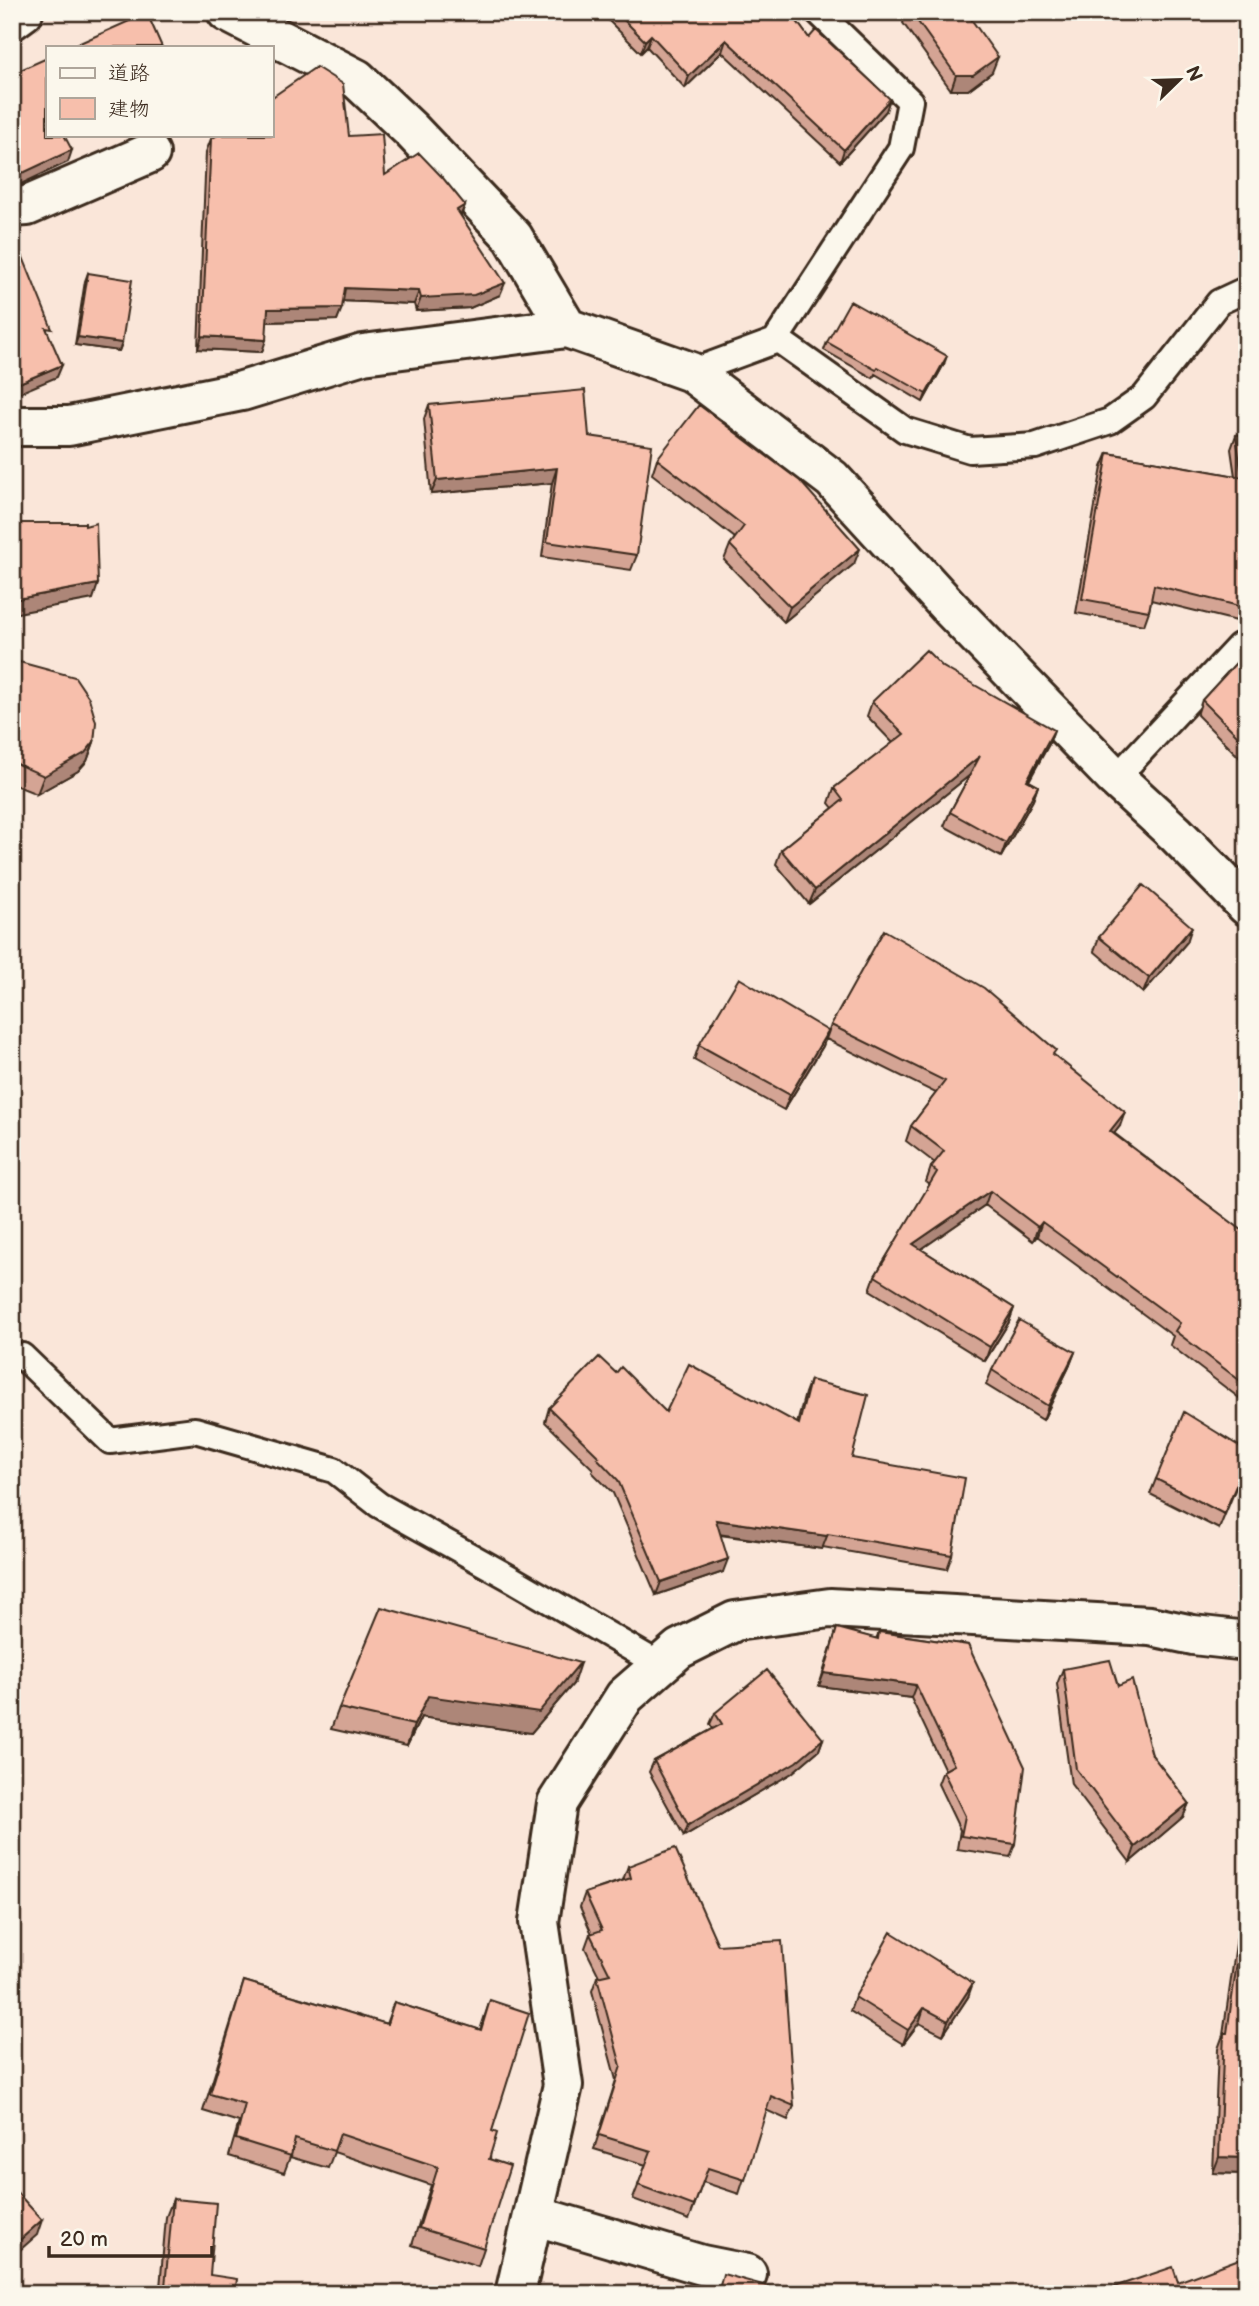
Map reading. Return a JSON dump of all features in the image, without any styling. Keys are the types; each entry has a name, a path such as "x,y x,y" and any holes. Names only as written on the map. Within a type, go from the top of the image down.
{"street":[{"path":"12,20 23,12"},
{"path":"227,12 356,79 402,121 513,237 567,328"},
{"path":"12,207 27,206 150,153"},
{"path":"12,426 69,426 242,391 363,354 567,328 691,372 832,479 948,606 1116,778 1247,906"},
{"path":"515,2294 564,2085 539,1922 557,1803 625,1696 679,1649 736,1621 830,1608 1150,1626 1193,1635 1247,1641"},
{"path":"533,2215 702,2265 747,2274"}],"lane":[{"path":"691,372 777,339 901,148 910,101 818,12"},
{"path":"777,339 905,430 970,450 1035,446 1110,421 1144,397 1219,302 1247,289"},
{"path":"1116,778 1239,646 1247,647"},
{"path":"12,1358 22,1356 110,1441 195,1430 334,1470 379,1505 512,1578 660,1665"}],"building":[{"path":"616,12 790,12 809,38 816,30 890,99 844,150 726,40 689,76 651,35 645,41"},
{"path":"911,12 966,12 998,57 973,75 956,75"},
{"path":"147,13 162,46 73,46"},
{"path":"46,58 46,136 65,136 72,150 25,172 13,174 12,66 16,72"},
{"path":"316,67 343,84 349,136 382,134 385,175 419,153 465,205 457,210 505,283 474,295 421,298 419,291 345,288 342,308 268,309 266,340 202,336 211,139 216,136 273,136 273,97"},
{"path":"12,230 52,329 46,328 62,365 12,386"},
{"path":"88,273 132,280 122,343 78,337"},
{"path":"850,301 947,356 926,394 827,342"},
{"path":"585,390 589,436 652,445 637,555 547,542 557,468 437,480 429,405"},
{"path":"699,405 800,481 860,549 790,607 730,545 744,526 657,459"},
{"path":"1247,434 1247,608 1154,585 1149,611 1082,599 1108,453 1242,477 1236,435"},
{"path":"12,523 85,523 85,526 96,523 98,584 12,600"},
{"path":"926,650 943,667 1054,730 1027,780 1038,786 1006,843 950,812 980,756 815,890 781,850 843,800 834,788 904,734 872,702"},
{"path":"1247,651 1247,745 1202,700"},
{"path":"12,660 75,677 89,698 96,722 94,742 85,753 44,776 12,760"},
{"path":"1143,885 1192,927 1149,978 1099,937"},
{"path":"884,930 984,988 1056,1050 1053,1054 1125,1112 1110,1131 1247,1234 1247,1386 1175,1331 1180,1323 1042,1222 1038,1227 990,1191 913,1244 1014,1308 990,1347 875,1276 937,1172 931,1167 944,1151 911,1126 945,1081 831,1025"},
{"path":"739,978 828,1031 790,1095 699,1045"},
{"path":"1019,1320 1075,1352 1048,1406 992,1370"},
{"path":"599,1357 616,1373 621,1367 666,1412 689,1364 799,1424 810,1380 868,1395 852,1458 965,1478 952,1555 828,1534 827,1536 716,1520 728,1559 661,1582 618,1480 597,1458 599,1457 549,1408"},
{"path":"1184,1412 1247,1451 1247,1460 1224,1514 1156,1479"},
{"path":"381,1607 580,1663 539,1712 428,1696 414,1725 339,1708"},
{"path":"837,1628 878,1639 879,1632 968,1645 1025,1767 1015,1844 961,1836 965,1816 943,1771 954,1765 916,1685 824,1673"},
{"path":"1110,1660 1118,1686 1132,1680 1152,1755 1189,1803 1135,1847 1076,1769 1063,1669"},
{"path":"767,1670 823,1739 796,1762 688,1825 654,1761 722,1724 715,1713"},
{"path":"675,1848 718,1945 782,1941 794,2106 771,2096 745,2180 708,2168 694,2206 638,2185 651,2151 599,2135 621,2066 597,1977 610,1974 590,1934 602,1930 585,1893 631,1878 628,1866"},
{"path":"1246,1900 1247,2158 1219,2157 1224,2033 1227,2033"},
{"path":"891,1932 973,1983 948,2021 924,2008 908,2030 855,1997"},
{"path":"244,1981 387,2024 394,2002 481,2030 490,2000 529,2013 492,2131 497,2133 489,2159 510,2166 484,2248 419,2228 438,2167 340,2134 334,2151 295,2139 291,2156 236,2139 245,2104 210,2094"},
{"path":"12,2187 42,2220 12,2247"},
{"path":"173,2199 216,2203 210,2275 237,2279 235,2294 133,2294 165,2287"},
{"path":"1247,2256 1247,2294 1103,2294 1102,2291 1173,2267 1178,2282"},
{"path":"723,2274 796,2294 718,2294"}]}
